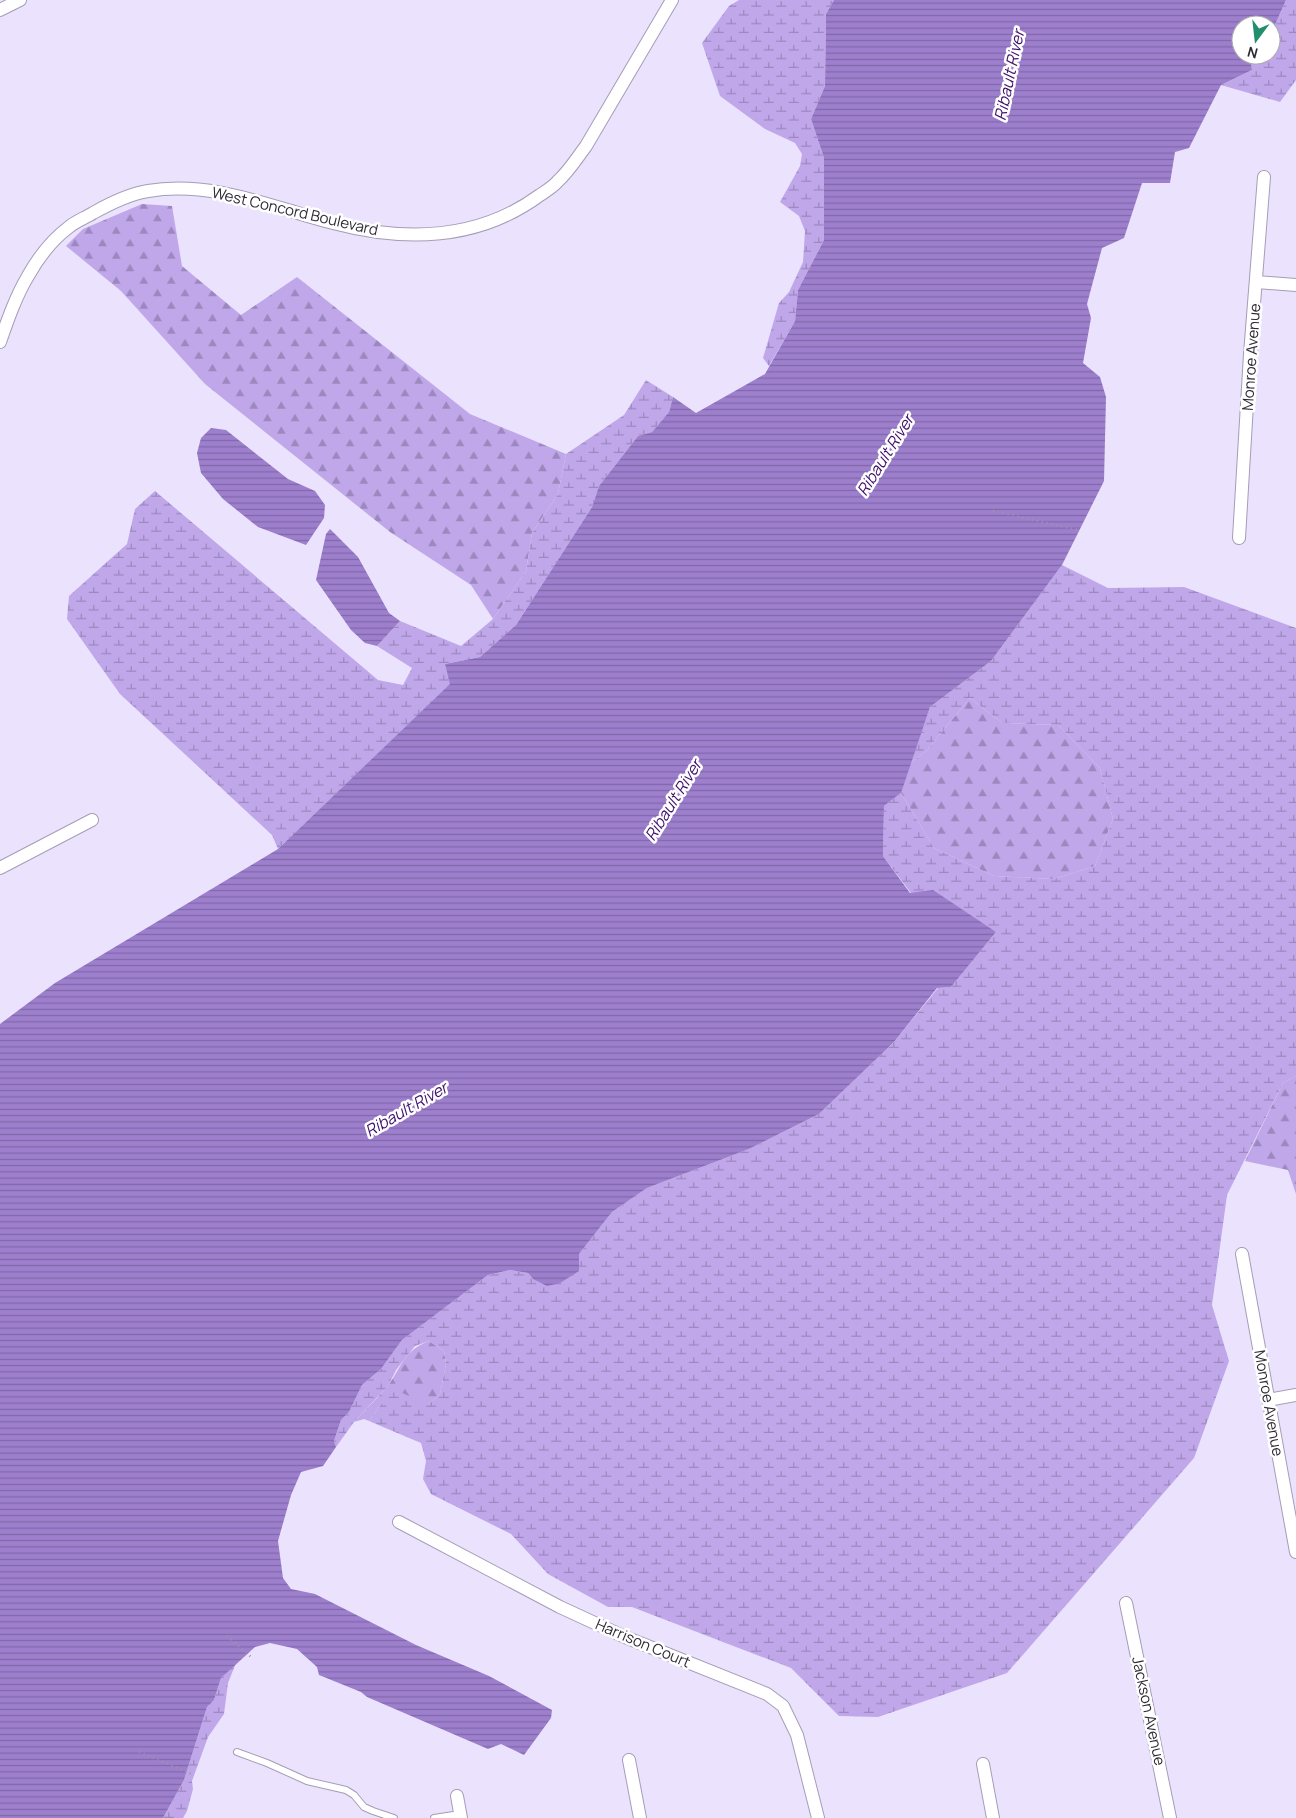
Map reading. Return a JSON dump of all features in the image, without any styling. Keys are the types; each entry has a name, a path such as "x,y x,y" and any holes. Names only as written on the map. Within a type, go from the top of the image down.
{"street":[{"path":"0,10 20,0"},
{"name":"West Concord Boulevard","path":"0,342 17,296 29,274 49,246 69,227 104,207 147,191 172,188 226,193 335,224 378,232 415,235 453,232 494,222 527,204 557,182 572,165 586,146 672,0"},
{"name":"Monroe Avenue","path":"1239,538 1250,354 1264,177"},
{"path":"1256,282 1296,285"},
{"path":"0,868 92,820"},
{"name":"Monroe Avenue","path":"1242,1254 1296,1552"},
{"path":"1268,1400 1296,1395"},
{"name":"Harrison Court","path":"399,1522 560,1607 625,1637 767,1694 783,1706 797,1735 818,1818"},
{"name":"Jackson Avenue","path":"1126,1603 1170,1818"},
{"path":"629,1760 640,1818"},
{"path":"983,1764 993,1818"},
{"path":"457,1796 461,1816"}],"lane":[{"path":"237,1752 307,1781 346,1790 354,1795 364,1807 373,1812 394,1818"},
{"path":"434,1818 461,1816"}],"path":[{"path":"993,511 1079,530"},
{"path":"227,1636 251,1657"},
{"path":"139,1752 194,1775"}],"green space":[{"path":"739,0 834,0 826,14 825,86 811,119 824,158 824,240 798,290 795,321 769,366 763,358 779,303 789,292 803,262 805,231 799,216 780,202 800,166 802,154 795,143 765,129 720,96 702,43 729,6"},
{"path":"1286,0 1296,0 1296,80 1280,102 1221,85 1252,70 1251,65 1281,65 1281,15 1279,15"},
{"path":"142,204 172,206 182,266 241,315 297,277 470,414 566,454 558,494 532,533 526,571 493,619 471,585 390,532 205,384 121,291 66,246 83,229"},
{"path":"646,380 673,397 669,412 652,432 638,436 599,486 592,507 516,625 480,657 445,664 451,684 278,849 272,835 120,694 67,619 69,596 127,544 135,509 155,491 378,680 403,685 412,668 377,646 400,621 461,646 493,619 526,571 532,533 558,494 566,454 624,415"},
{"path":"1062,565 1108,588 1184,587 1296,628 1296,1076 1283,1083 1227,1195 1212,1305 1229,1361 1194,1458 1007,1673 878,1717 839,1716 791,1668 632,1607 608,1607 548,1574 511,1534 431,1494 423,1479 426,1461 421,1443 369,1421 382,1403 396,1390 428,1405 440,1394 446,1364 444,1351 429,1341 415,1346 396,1370 388,1386 354,1422 336,1447 334,1441 341,1420 349,1412 362,1385 381,1369 402,1340 488,1275 510,1270 528,1273 533,1279 579,1254 612,1212 647,1188 749,1149 819,1114 894,1042 938,988 951,987 996,932 911,893 883,856 884,806 901,793 934,848 994,876 1054,879 1095,866 1113,819 1100,768 1058,725 1002,723 970,698 926,751 909,764 930,707 991,661"},
{"path":"970,698 1002,723 1058,725 1100,768 1113,819 1095,866 1054,879 994,876 934,848 901,793 909,764 926,751"},
{"path":"1296,1076 1296,1194 1288,1170 1245,1161 1283,1083"},
{"path":"429,1341 444,1351 446,1364 440,1394 428,1405 382,1403 369,1421 364,1419 354,1422 387,1387 408,1355 420,1345"},
{"path":"236,1663 228,1683 224,1714 208,1737 192,1781 193,1789 187,1811 183,1818 163,1818 184,1780 207,1707 214,1700 221,1678"}],"water":[{"name":"Ribault River","path":"834,0 1286,0 1279,15 1231,15 1231,65 1251,65 1252,70 1221,85 1189,148 1175,152 1170,183 1142,183 1124,238 1102,248 1087,304 1091,318 1083,363 1100,377 1106,397 1104,481 1062,565 991,661 930,707 901,793 884,806 883,856 910,893 933,890 996,932 951,987 937,988 894,1042 819,1114 749,1149 647,1188 612,1212 579,1254 579,1271 560,1283 547,1286 533,1279 528,1273 510,1270 488,1275 402,1340 381,1369 362,1385 349,1412 341,1420 334,1441 336,1447 323,1466 301,1472 291,1495 278,1541 283,1578 291,1589 315,1594 416,1645 489,1676 552,1710 551,1718 524,1755 501,1744 488,1749 367,1697 361,1692 319,1675 317,1667 297,1649 270,1643 255,1647 221,1678 214,1700 207,1707 184,1780 163,1818 0,1818 0,1024 55,983 278,849 450,684 445,664 480,657 516,625 592,507 599,486 638,436 652,432 669,412 673,397 696,413 765,374 795,321 798,290 824,240 824,158 811,119 825,86 826,14"},
{"path":"211,428 226,430 288,479 315,491 325,505 324,518 306,545 258,527 223,499 201,473 197,453 201,438"},
{"path":"330,529 358,557 389,613 400,621 377,646 365,643 351,630 316,580 326,534"}]}
